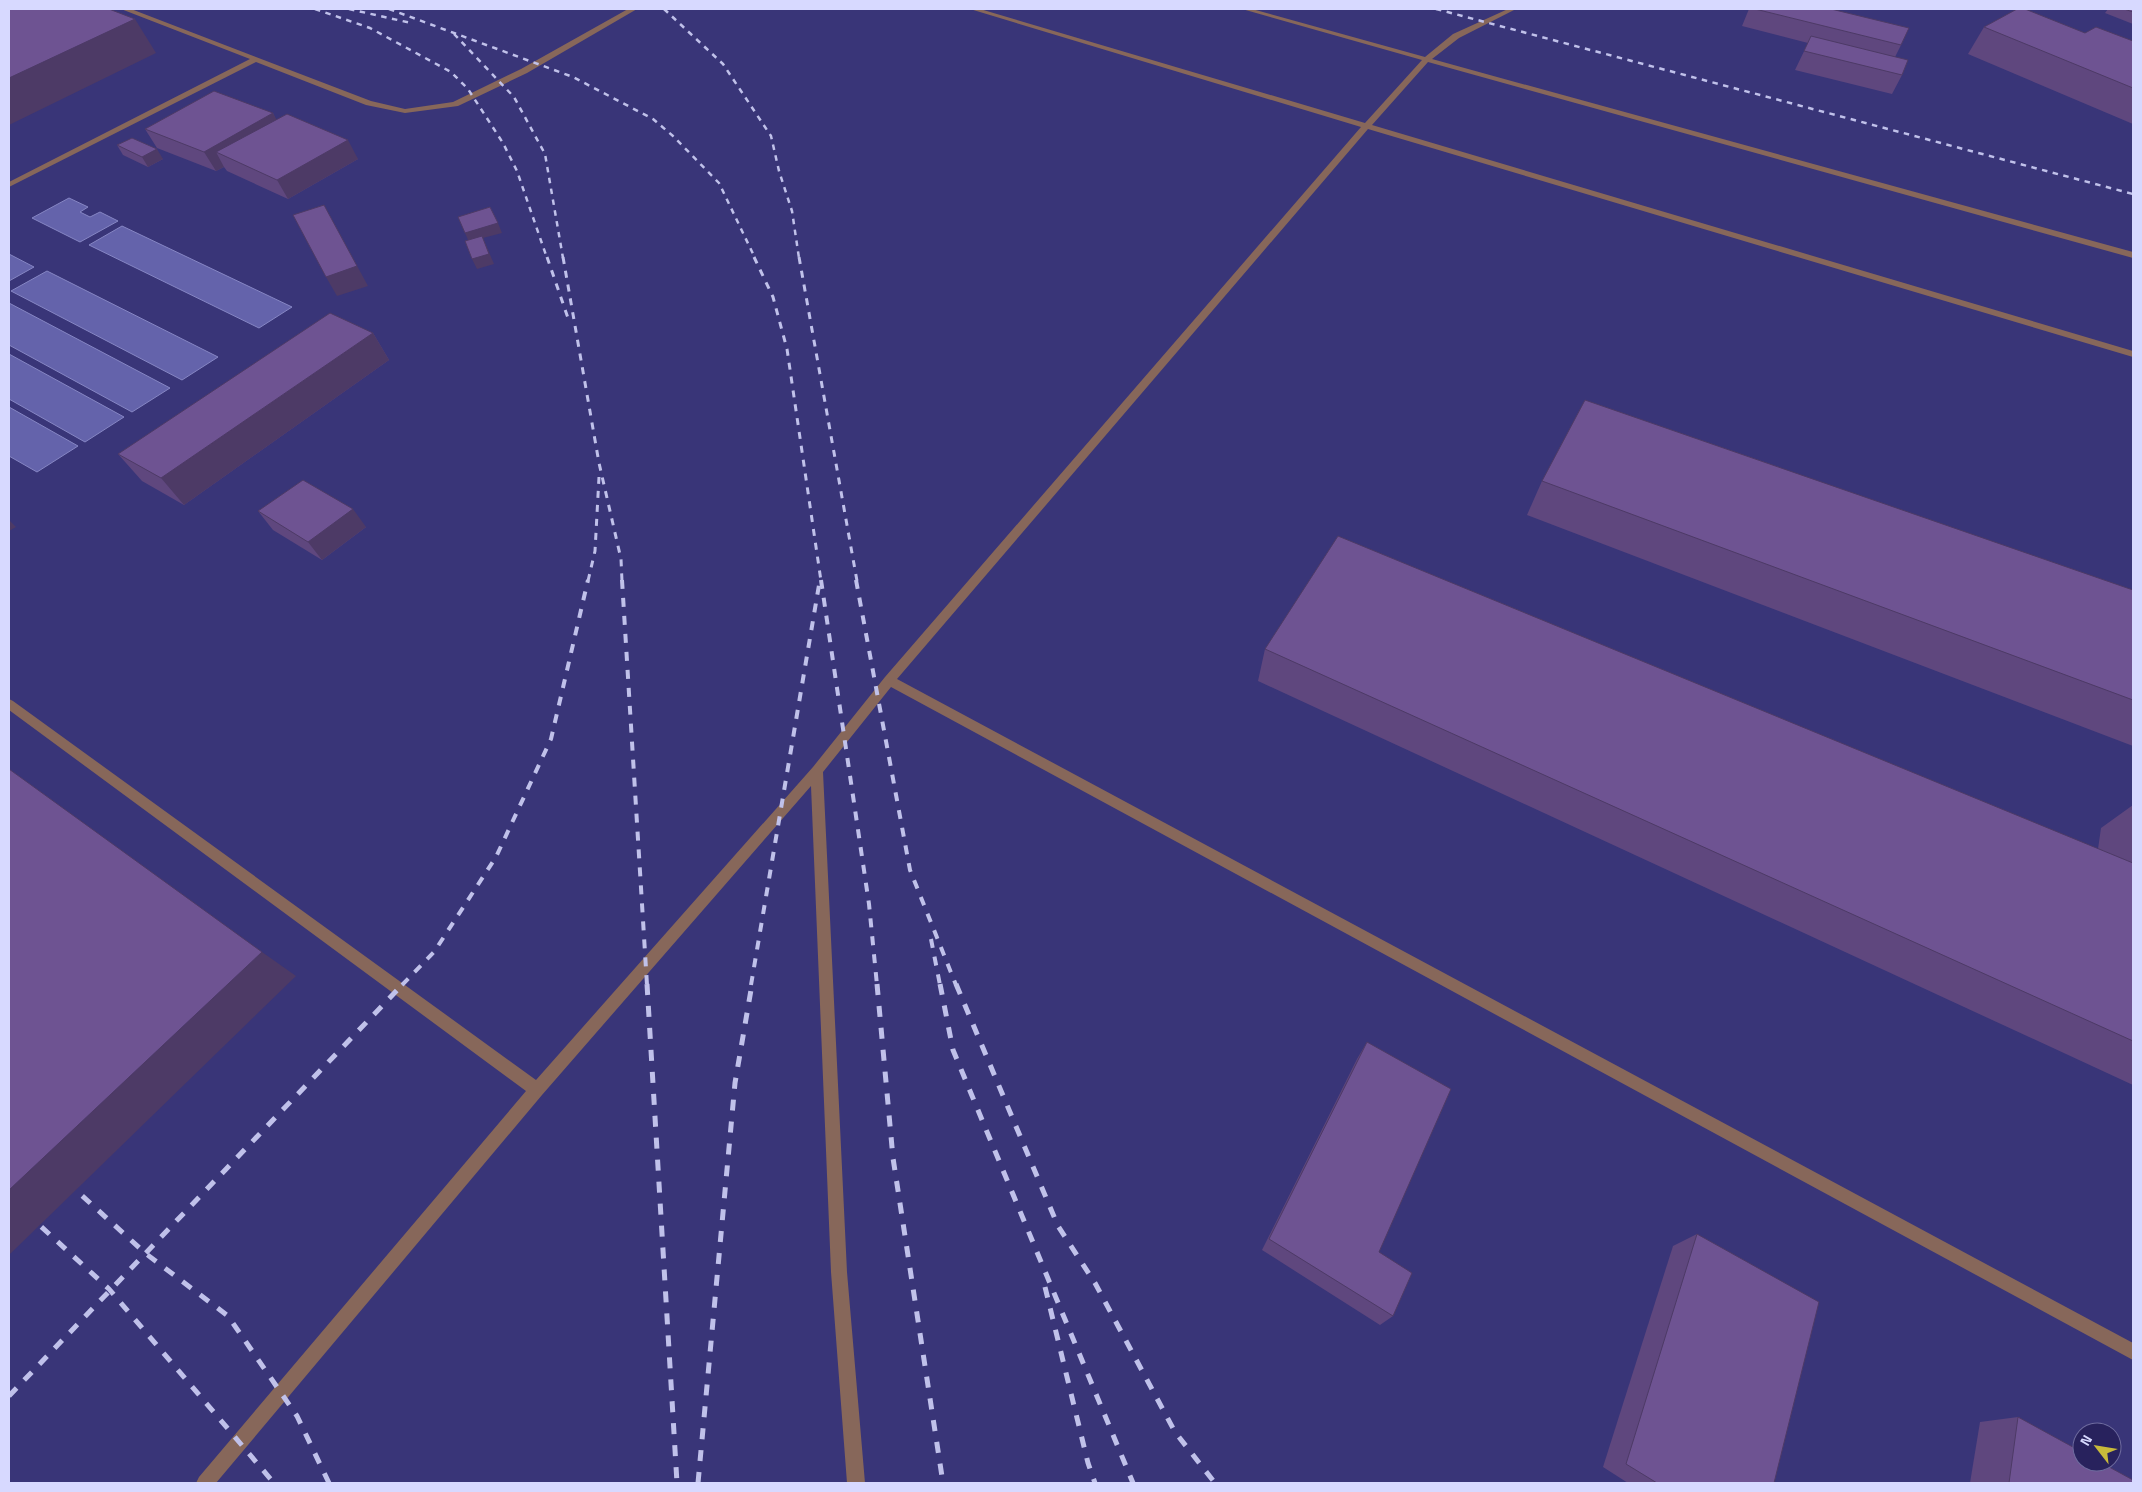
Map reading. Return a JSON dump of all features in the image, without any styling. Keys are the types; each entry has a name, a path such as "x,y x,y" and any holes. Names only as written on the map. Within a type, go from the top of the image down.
{"lane":[{"path":"125,9 369,102 405,111 454,104 524,71 633,9"},
{"path":"973,9 2133,354"},
{"path":"1245,9 2133,255"},
{"path":"205,1483 537,1090 817,771 888,680 1366,126 1427,59 1456,36 1514,9"},
{"path":"9,184 256,59"},
{"path":"888,680 2133,1352"},
{"path":"9,704 537,1090"},
{"path":"817,771 839,1272 856,1483"}],"shaded area":[{"path":"9,9 2133,9 2133,1483 9,1483"},
{"path":"69,198 88,207 80,212 90,217 100,212 118,221 80,242 32,218"},
{"path":"122,226 292,307 259,328 89,245"},
{"path":"9,254 34,267 9,281"},
{"path":"47,271 218,357 182,380 11,291"},
{"path":"9,303 170,388 132,412 9,345"},
{"path":"9,354 124,417 85,442 9,399"},
{"path":"9,407 78,446 37,472 9,456"}],"building":[{"path":"9,9 109,9 135,19 9,78"},
{"path":"1755,9 1831,9 1909,28 1901,45"},
{"path":"2017,9 2025,9 2085,33 2096,27 2133,41 2133,88 1984,27"},
{"path":"1811,36 1908,60 1902,75 1804,51"},
{"path":"214,91 273,113 204,152 145,129"},
{"path":"287,114 348,140 277,180 216,152"},
{"path":"132,138 157,149 142,157 117,145"},
{"path":"324,205 357,266 326,277 293,215"},
{"path":"490,207 498,223 465,233 458,217"},
{"path":"482,236 489,254 472,259 465,241"},
{"path":"330,313 373,333 161,478 118,454"},
{"path":"1585,400 2133,590 2133,700 1542,481"},
{"path":"303,480 353,509 308,542 258,511"},
{"path":"1338,536 2133,863 2133,1041 1265,649"},
{"path":"9,769 262,952 9,1190"},
{"path":"1367,1042 1451,1089 1379,1252 1412,1273 1393,1316 1269,1239"},
{"path":"1697,1234 1819,1302 1774,1483 1657,1483 1626,1464"},
{"path":"2018,1417 2072,1447 2072,1472 2118,1472 2133,1480 2133,1483 2009,1483"}],"railway":[{"path":"315,9 370,28 451,72 468,89 503,143 517,171 547,258"},
{"path":"349,9 411,23"},
{"path":"389,9 573,77 653,119 673,136 719,183 755,258"},
{"path":"664,9 723,64 771,136 779,171 792,211 799,258"},
{"path":"1436,9 2133,194"},
{"path":"454,34 514,97 545,154 563,258"},
{"path":"547,257 569,321"},
{"path":"563,257 599,463 621,559 622,581"},
{"path":"754,257 773,297 787,349 821,581"},
{"path":"799,257 857,581"},
{"path":"588,581 595,551 599,477"},
{"path":"402,985 434,952 496,857 551,739 588,580"},
{"path":"622,580 647,985"},
{"path":"821,580 869,904 877,985"},
{"path":"856,580 910,870 956,985"},
{"path":"751,985 819,585"},
{"path":"931,939 940,985"},
{"path":"145,1253 403,984"},
{"path":"647,984 677,1483"},
{"path":"698,1483 735,1083 752,984"},
{"path":"877,984 893,1158 943,1483"},
{"path":"940,984 953,1050 1133,1483"},
{"path":"956,984 1058,1226 1095,1283 1175,1432 1215,1483"},
{"path":"66,1181 145,1253"},
{"path":"9,1197 110,1290"},
{"path":"110,1290 145,1253"},
{"path":"145,1253 228,1316 297,1416 329,1483"},
{"path":"1045,1287 1088,1463 1095,1483"},
{"path":"9,1396 110,1290"},
{"path":"110,1290 274,1483"}]}
